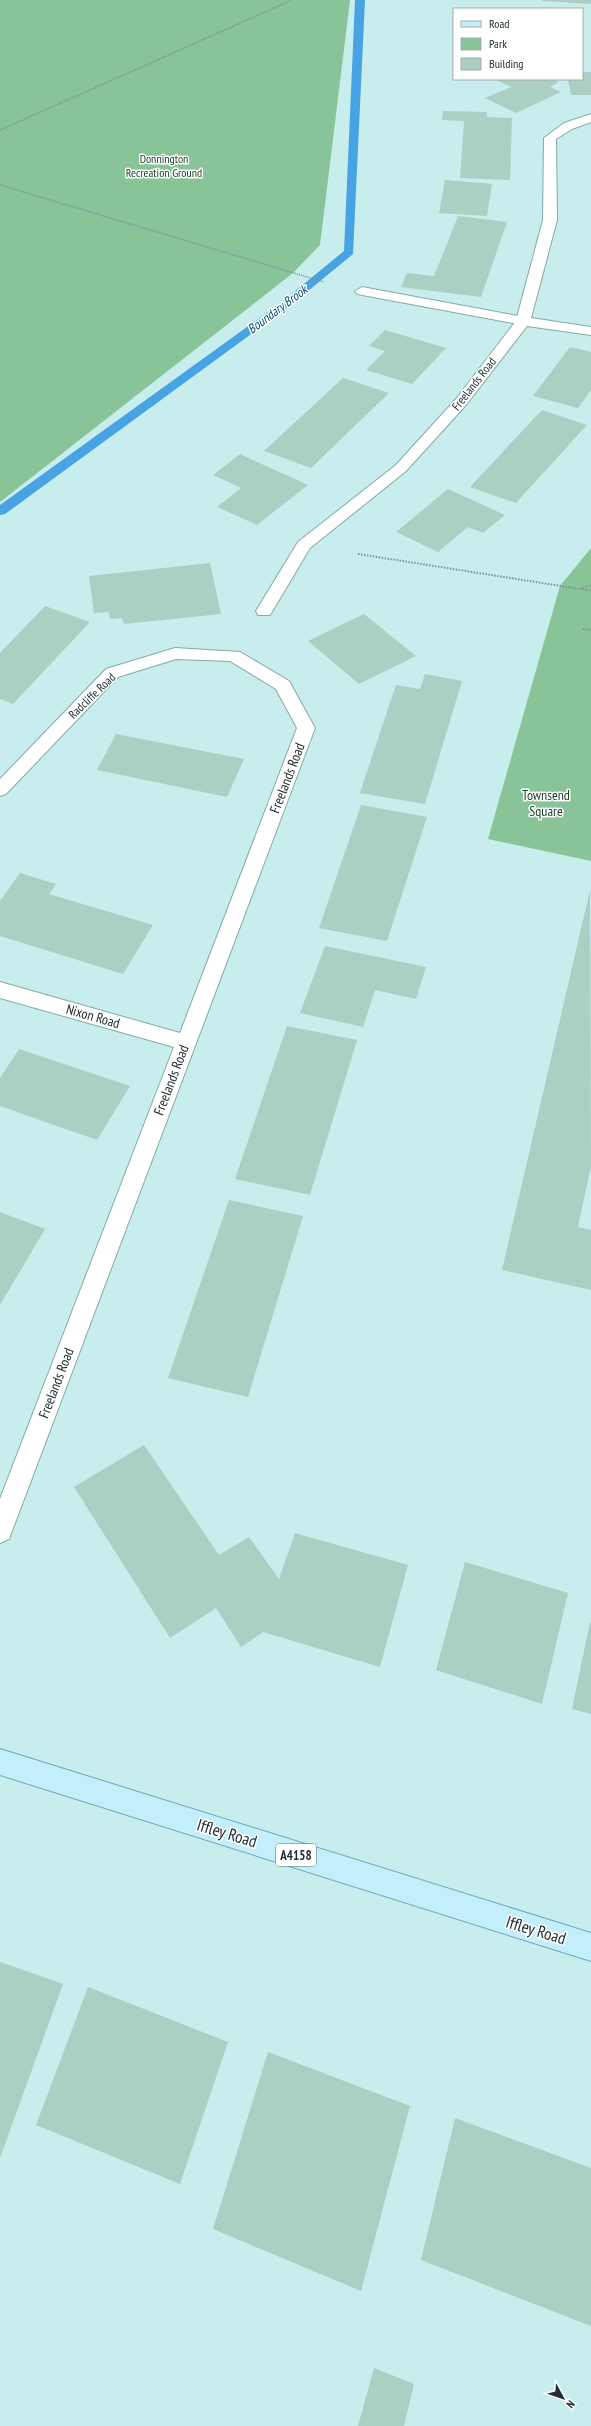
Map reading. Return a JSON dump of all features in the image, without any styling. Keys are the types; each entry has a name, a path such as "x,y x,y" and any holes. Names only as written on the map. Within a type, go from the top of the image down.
{"main road":[{"name":"Iffley Road","path":"0,1762 591,1947"}],"street":[{"name":"Freelands Road","path":"264,611 304,545 401,468 461,402 523,321 544,250 550,220 550,138 568,126 591,118"},
{"path":"362,291 523,321 591,331"},
{"name":"Radcliffe Road","path":"0,790 112,672 175,653 234,656"},
{"name":"Freelands Road","path":"0,1531 185,1042 306,728 283,685 234,656"},
{"name":"Nixon Road","path":"0,990 185,1042"}],"path":[{"path":"0,130 292,0"},
{"path":"0,185 293,273"},
{"path":"304,545 591,591"},
{"path":"580,589 591,585"},
{"path":"583,629 591,630"}],"green space":[{"name":"Donnington Recreation Ground","path":"0,0 350,0 320,245 293,273 0,502"},
{"name":"Townsend Square","path":"591,548 591,861 488,839 560,586"}],"building":[{"path":"591,0 591,4 542,1"},
{"path":"583,72 591,72 591,95 571,95 568,80 583,80"},
{"path":"496,80 554,80 559,82 550,87 561,92 516,113 485,98 511,87"},
{"path":"443,111 487,112 487,117 512,118 510,180 460,178 464,121 442,120"},
{"path":"445,180 492,184 487,216 439,213"},
{"path":"458,216 507,222 481,297 401,287 407,273 434,276"},
{"path":"385,330 446,348 412,384 366,370 385,351 369,346"},
{"path":"570,347 591,352 591,390 578,408 533,396"},
{"path":"343,378 389,393 311,468 264,451"},
{"path":"542,410 587,425 516,503 470,487"},
{"path":"240,454 308,485 257,525 217,507 241,488 213,475"},
{"path":"448,489 505,515 483,533 468,527 438,552 396,532"},
{"path":"210,563 221,614 124,624 122,618 110,619 109,612 94,613 89,576"},
{"path":"45,606 90,622 13,704 0,699 0,653"},
{"path":"364,614 416,656 359,684 308,641"},
{"path":"425,674 462,681 425,804 360,793 396,685 420,689"},
{"path":"116,734 244,759 227,797 97,770"},
{"path":"361,805 427,817 387,941 319,928"},
{"path":"20,873 56,884 49,894 153,925 123,974 0,936 0,901"},
{"path":"590,890 591,1166 578,1227 591,1230 591,1290 502,1270"},
{"path":"325,946 426,967 416,999 375,990 363,1027 300,1013"},
{"path":"287,1026 357,1040 310,1195 235,1179"},
{"path":"19,1049 130,1086 97,1140 0,1106 0,1078"},
{"path":"229,1200 303,1216 248,1397 168,1378"},
{"path":"0,1212 45,1229 0,1305"},
{"path":"144,1445 219,1555 249,1537 279,1579 295,1533 408,1565 380,1667 263,1632 241,1647 216,1608 170,1638 74,1487"},
{"path":"465,1562 568,1593 542,1704 436,1670"},
{"path":"591,1622 591,1714 572,1709"},
{"path":"0,1962 63,1984 0,2158"},
{"path":"88,1987 228,2042 180,2184 36,2125"},
{"path":"268,2052 410,2106 361,2291 213,2229"},
{"path":"455,2118 591,2168 591,2326 421,2260"},
{"path":"374,2368 414,2384 404,2426 358,2426"}],"waterway":[{"name":"Boundary Brook","path":"0,511 287,303 349,252 360,0"}]}
